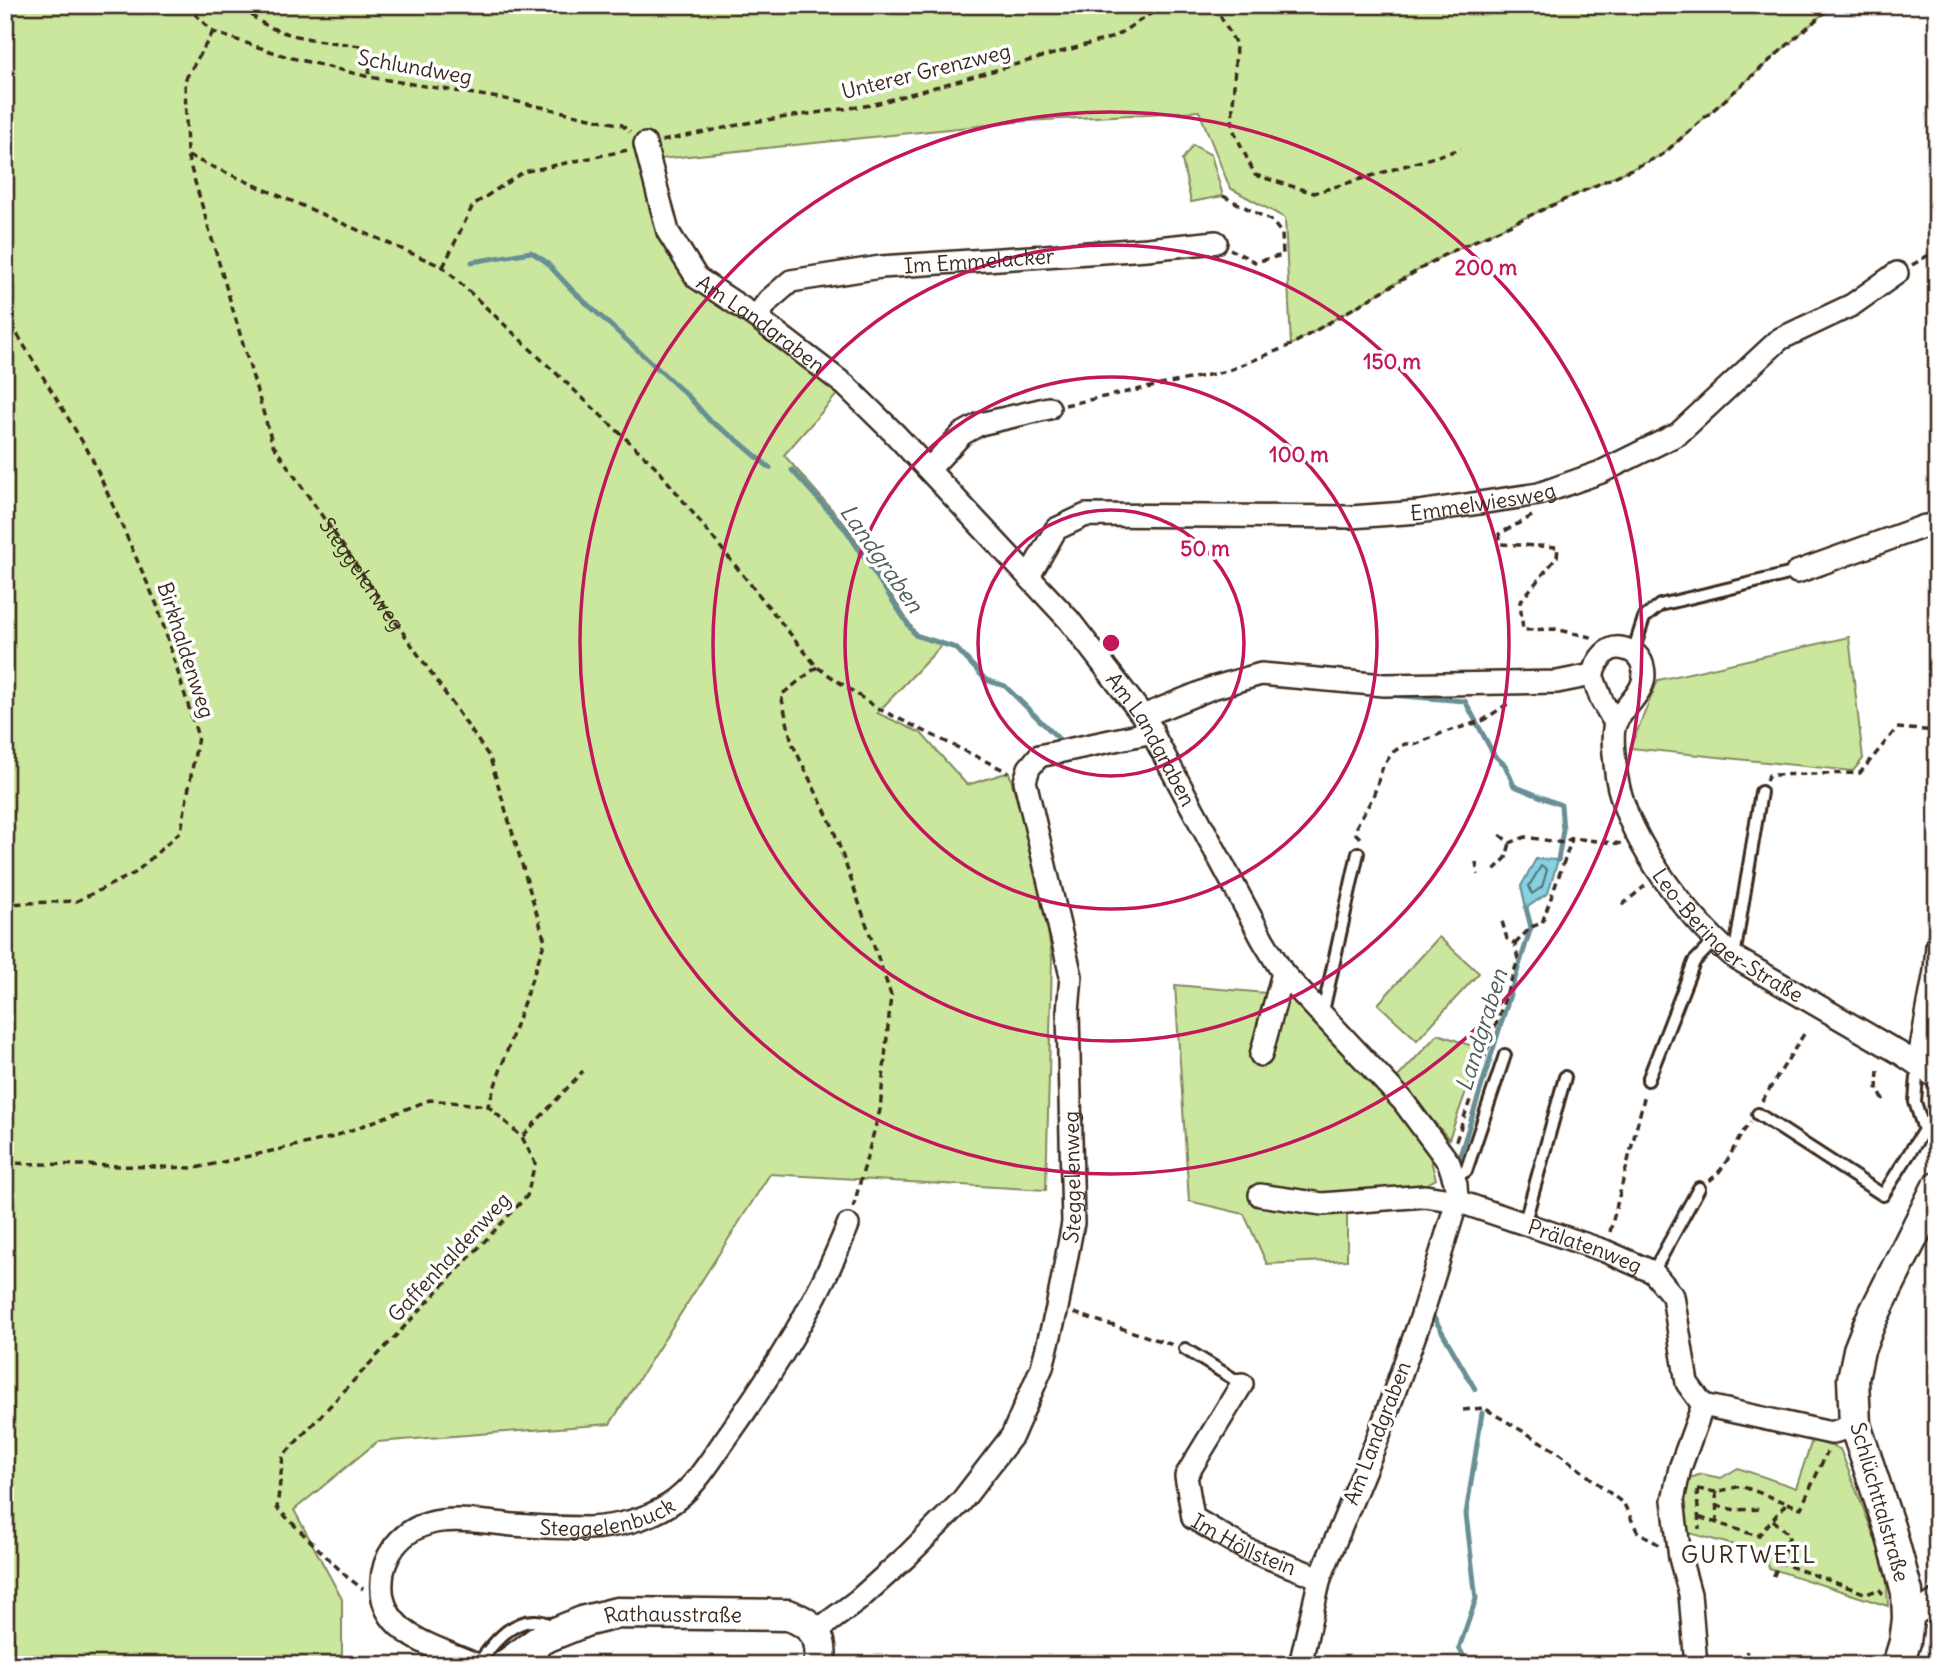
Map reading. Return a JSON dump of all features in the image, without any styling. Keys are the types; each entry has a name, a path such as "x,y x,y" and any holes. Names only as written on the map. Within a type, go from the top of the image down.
{"main road":[{"name":"Schlüchttalstraße","path":"1898,1665 1908,1619 1907,1592 1899,1560 1843,1429 1859,1350 1870,1322 1937,1188"},
{"name":"Rathausstraße","path":"506,1665 531,1645 563,1629 617,1613 788,1615 804,1621 815,1632"},
{"path":"815,1632 820,1644 819,1665"}],"street":[{"name":"Am Landgraben","path":"645,144 668,232 697,278 756,317 845,385 929,469 1069,620 1147,722 1283,973 1404,1101 1451,1170 1457,1201 1377,1440 1320,1578 1300,1665"},
{"name":"Im Emmelacker","path":"756,317 769,300 791,281 881,267 1216,242"},
{"name":"Emmelwiesweg","path":"1029,576 1056,529 1086,515 1351,517 1419,512 1539,494 1601,472 1678,434 1780,339 1852,305 1897,273"},
{"path":"929,469 962,434 980,424 1049,408"},
{"path":"1797,572 1926,526 1937,527"},
{"path":"1026,781 1029,768 1039,756 1143,734 1147,722 1212,688 1261,674 1384,685 1557,681 1592,675 1598,659 1611,649 1622,648 1633,652 1642,662 1645,677 1634,700 1615,723"},
{"name":"Leo-Beringer-Straße","path":"1592,675 1602,701 1615,723 1614,764 1617,786 1626,811 1641,842 1686,907 1734,957 1918,1064 1937,1079"},
{"name":"Steggelenweg","path":"815,1632 857,1601 906,1557 961,1502 1012,1436 1042,1367 1057,1308 1073,1223 1068,1012 1071,976 1026,781"},
{"path":"1918,1064 1937,946"},
{"path":"1261,1055 1283,973"},
{"path":"1259,1195 1322,1204 1425,1196 1457,1201"},
{"name":"Prälatenweg","path":"1457,1201 1605,1251 1653,1272 1673,1296 1687,1383 1703,1405"},
{"name":"Steggelenbuck","path":"382,1594 382,1574 390,1553 405,1536 425,1524 455,1520 536,1527 590,1528 635,1520 669,1505 697,1480 771,1375 834,1259 848,1225"},
{"name":"Im Höllstein","path":"1241,1384 1186,1476 1193,1518 1246,1549 1320,1578"},
{"path":"1696,1665 1690,1594 1681,1558 1673,1500 1680,1468 1703,1405 1843,1429"},
{"path":"382,1594 387,1613 401,1630 477,1665"},
{"path":"1908,1619 1937,1600"}],"lane":[{"path":"1633,652 1644,618 1660,605 1797,572"},
{"path":"1734,957 1761,792"},
{"path":"1322,1016 1357,853"},
{"path":"1648,1080 1694,962 1715,940"},
{"path":"1451,1170 1466,1171 1505,1055"},
{"path":"1758,1114 1883,1195 1924,1129 1915,1102 1918,1064"},
{"path":"1524,1225 1565,1077"},
{"path":"1653,1272 1699,1188"},
{"path":"1185,1349 1241,1384"},
{"path":"477,1665 493,1643 518,1625 535,1621 563,1629"}],"path":[{"name":"Schlundweg","path":"186,5 213,33 288,57 369,78 505,99 622,125 645,144"},
{"path":"244,5 250,16 289,35 361,46 371,50 369,78"},
{"name":"Unterer Grenzweg","path":"443,267 474,205 523,172 611,155 645,144 752,122 871,106 1114,37 1164,5"},
{"path":"1214,5 1236,44 1232,127 1255,175 1314,193 1461,149"},
{"path":"1049,408 1227,371 1291,345 1444,254 1662,155 1833,5"},
{"name":"Steggelenweg","path":"213,33 185,80 187,155 273,445 490,758 545,941 488,1106"},
{"path":"187,155 443,267 656,467 817,667 877,708 1026,781"},
{"path":"1216,242 1255,262 1283,256 1282,234 1272,221 1223,195"},
{"path":"1897,273 1937,250"},
{"name":"Birkhaldenweg","path":"5,314 92,456 158,605 198,737 181,831 135,873 77,901 5,904"},
{"path":"1539,494 1540,511 1499,534 1501,544 1558,547 1557,557 1520,602 1523,630 1555,629 1594,637 1611,649"},
{"path":"817,667 781,695 792,743 832,825 891,995 880,1110 848,1225"},
{"path":"1360,838 1356,834 1357,825 1373,797 1383,766 1394,752 1405,744 1417,744 1482,721 1494,715 1507,703 1518,703"},
{"path":"1761,792 1769,775 1860,773 1897,728 1937,731"},
{"path":"1500,835 1510,843"},
{"path":"1510,843 1525,837 1564,843 1572,838 1615,844 1641,842"},
{"path":"1515,944 1531,927 1542,923 1572,838"},
{"path":"1494,870 1506,858 1510,843"},
{"path":"1476,862 1478,875"},
{"path":"1622,905 1661,873"},
{"path":"1451,1170 1518,960 1515,944 1507,939 1502,921"},
{"path":"1699,1188 1720,1173 1744,1129 1758,1114 1762,1102 1804,1034"},
{"path":"522,1137 583,1071"},
{"path":"1878,1071 1877,1088 1884,1101"},
{"path":"1605,1251 1648,1080"},
{"path":"5,1163 196,1168 330,1138 430,1100 488,1106"},
{"name":"Gaffenhaldenweg","path":"382,1594 365,1591 347,1577 277,1508 284,1456 527,1196 535,1163 522,1137 488,1106"},
{"path":"1057,1308 1185,1349"},
{"path":"1463,1410 1484,1408 1556,1451 1624,1504 1637,1531 1681,1558"},
{"path":"1697,1489 1716,1492 1741,1486 1801,1508 1830,1446 1843,1429"},
{"path":"1716,1492 1717,1523"},
{"path":"1698,1517 1758,1536 1787,1503"},
{"path":"1716,1506 1736,1510 1763,1509"},
{"path":"1773,1520 1790,1535 1773,1578"},
{"path":"1778,1562 1867,1594 1878,1589"},
{"path":"1744,1665 1747,1651"}],"green space":[{"path":"5,5 1833,5 1662,155 1444,255 1291,345 1285,218 1230,188 1199,111 1027,121 650,160 694,280 841,390 784,455 849,529 917,635 941,642 941,646 877,713 921,733 967,785 1009,772 1042,889 1052,958 1046,1190 770,1174 610,1424 377,1442 294,1510 342,1599 342,1665 5,1665"},
{"path":"1193,145 1211,155 1223,196 1191,202 1182,160"},
{"path":"1849,637 1863,759 1853,771 1630,748 1658,680"},
{"path":"1439,937 1479,973 1417,1040 1378,1004"},
{"path":"1175,985 1288,995 1408,1116 1427,1147 1436,1179 1419,1189 1347,1194 1347,1260 1267,1264 1244,1214 1189,1201"},
{"path":"1438,1034 1481,1049 1449,1139 1396,1079"},
{"path":"1812,1440 1840,1449 1886,1566 1888,1606 1769,1568 1764,1553 1685,1532 1685,1480 1701,1474 1721,1478 1738,1468 1796,1488"}],"water":[{"path":"1536,859 1558,860 1548,893 1526,908 1521,886"}],"waterway":[{"name":"Landgraben","path":"472,262 531,252 545,261 573,291 690,398 710,421 770,468"},
{"name":"Landgraben","path":"792,470 846,530 915,635 956,648 986,680 1005,686 1064,744"},
{"name":"Landgraben","path":"1390,695 1465,701 1494,755 1505,765 1514,786 1561,805 1563,830 1558,860"},
{"name":"Landgraben","path":"1458,1162 1531,927 1526,908"},
{"name":"Landgraben","path":"1433,1316 1475,1389"},
{"name":"Landgraben","path":"1469,1665 1459,1648 1476,1599 1466,1514 1482,1413"}],"district":[{"name":"GURTWEIL","path":"1749,1554"}]}
